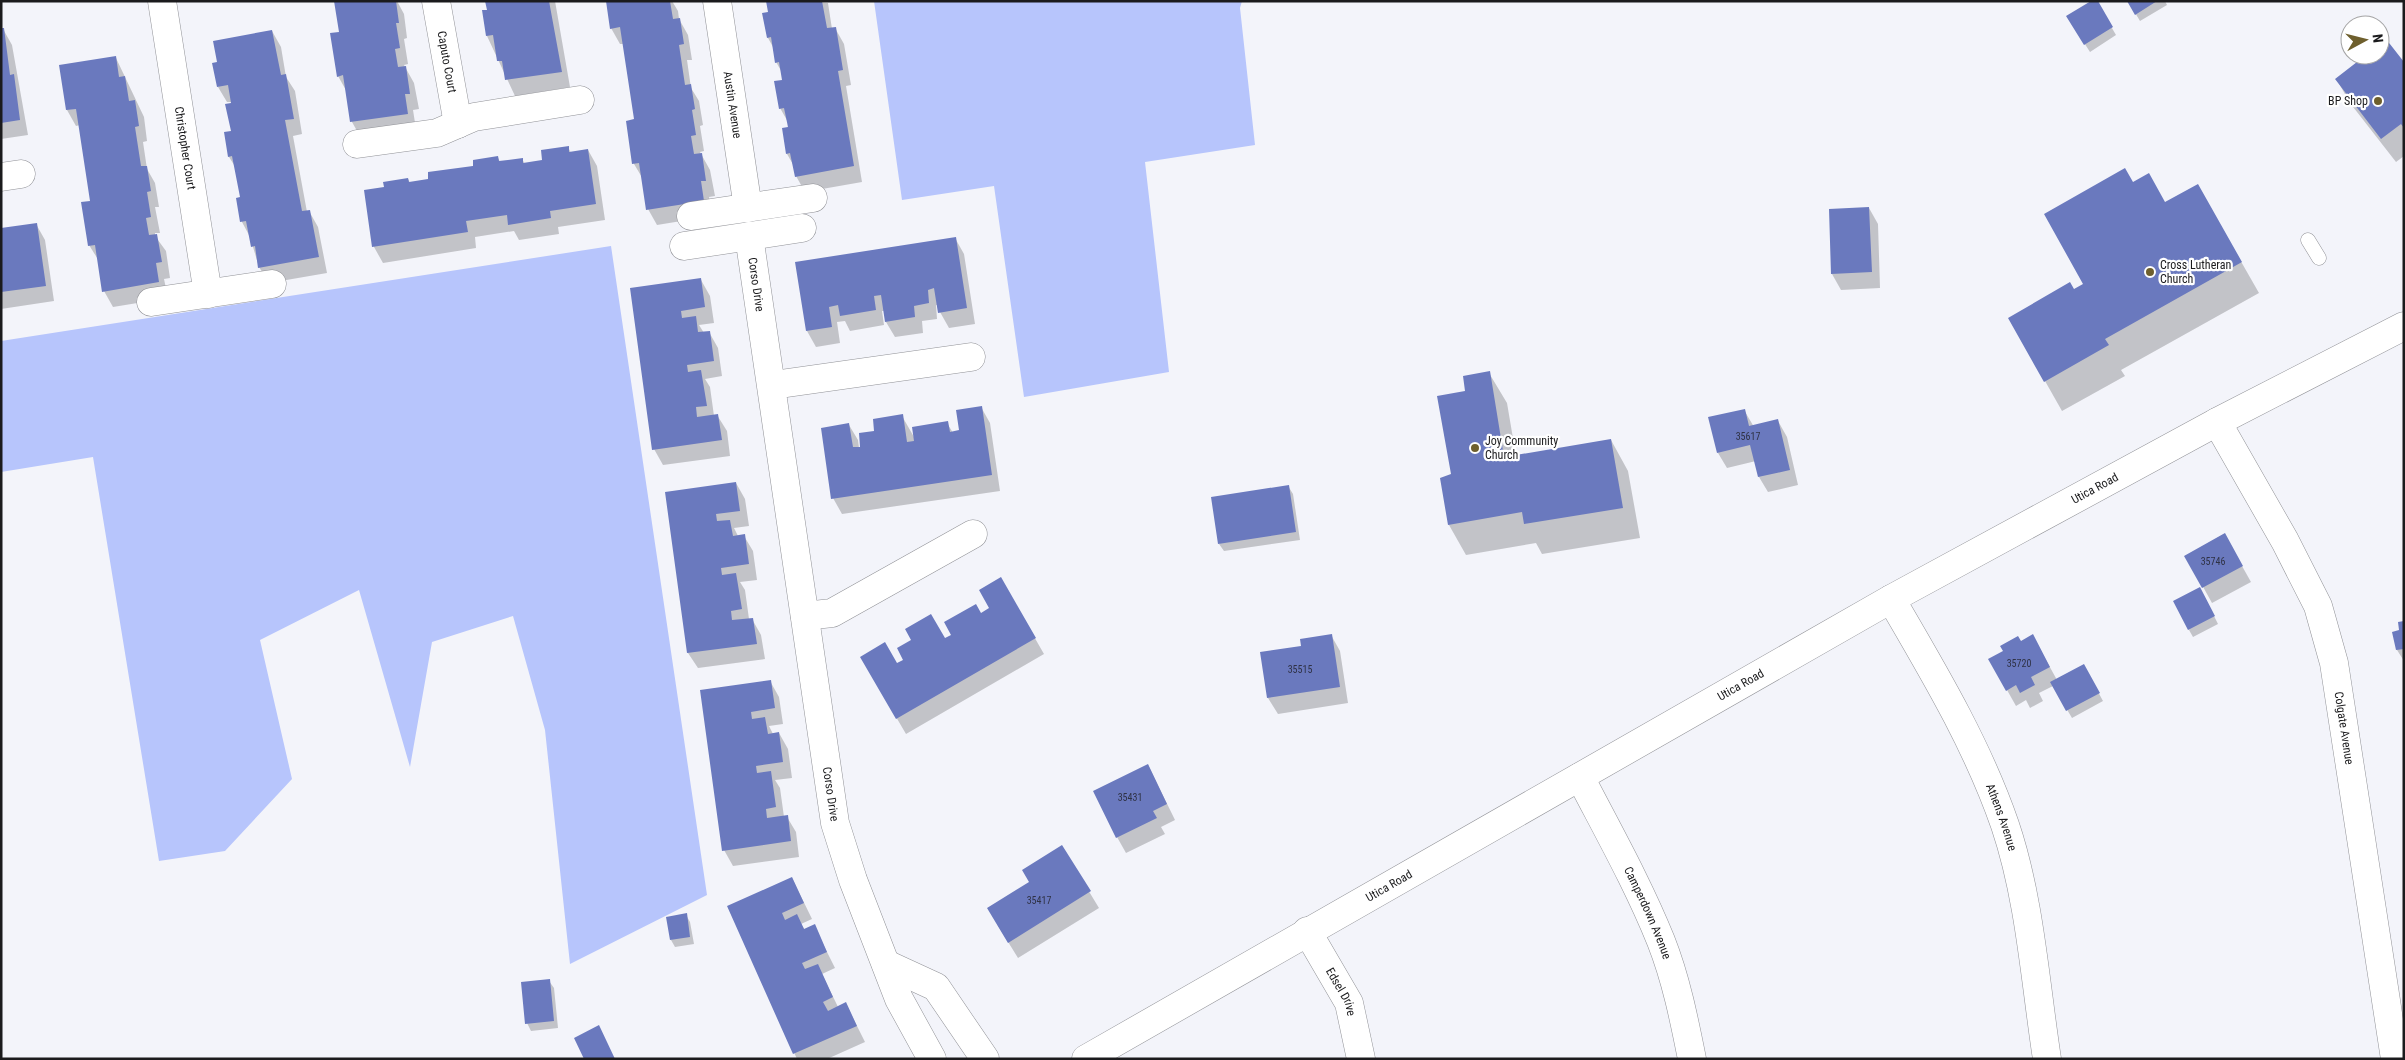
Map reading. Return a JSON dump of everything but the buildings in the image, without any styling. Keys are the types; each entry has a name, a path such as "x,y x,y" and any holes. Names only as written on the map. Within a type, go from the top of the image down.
{"street":[{"name":"Christopher Court","path":"162,1 208,294"},
{"name":"Caputo Court","path":"436,1 458,124"},
{"name":"Austin Avenue","path":"717,1 748,208"},
{"path":"357,144 437,133 474,117 580,100"},
{"path":"691,216 813,198"},
{"path":"684,246 802,228"},
{"name":"Corso Drive","path":"749,236 773,385 835,823 853,880 899,999 932,1059"},
{"path":"151,302 272,284"},
{"name":"Utica Road","path":"1086,1059 1891,599 2217,422 2404,326"},
{"path":"773,385 970,357"},
{"name":"Colgate Avenue","path":"2217,422 2285,541 2318,606 2334,663 2395,1059"},
{"path":"806,616 832,613 973,534"},
{"name":"Athens Avenue","path":"1891,599 1950,699 2005,825 2022,886 2047,1059"},
{"name":"Camperdown Avenue","path":"1580,777 1631,876 1661,942 1684,1016 1692,1059"},
{"name":"Edsel Drive","path":"1307,932 1332,971 1349,1004 1360,1059"},
{"path":"886,964 936,988 984,1059"}],"lane":[{"path":"2308,240 2319,258"}],"shaded area":[{"path":"874,1 1242,1 1240,8 1255,145 1145,162 1169,372 1024,397 994,186 902,200"},
{"path":"611,246 707,895 570,964 545,730 513,616 432,642 410,767 359,590 260,640 292,779 225,851 159,861 93,457 1,472 1,341"}],"place":[{"name":"BP Shop","path":"2378,101"},
{"name":"Cross Lutheran Church","path":"2150,272"},
{"name":"Joy Community Church","path":"1475,448"}]}
